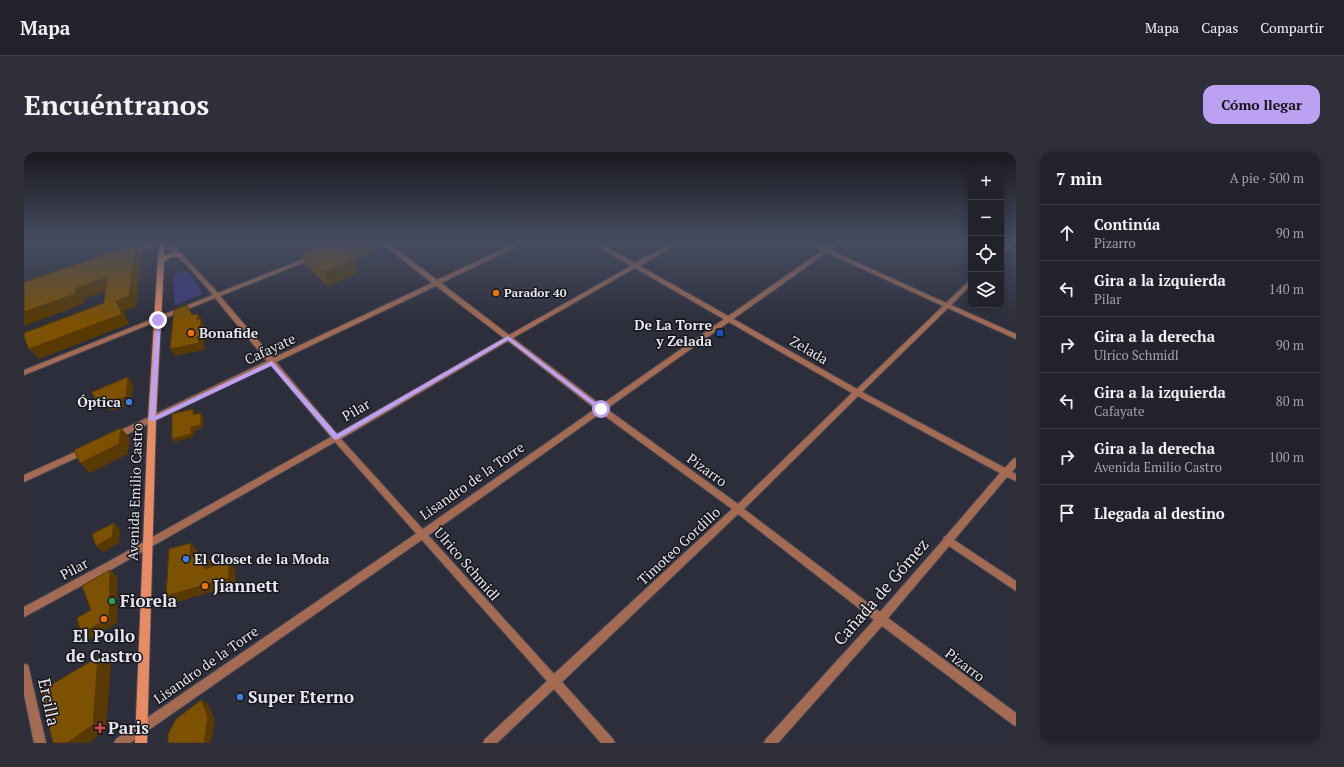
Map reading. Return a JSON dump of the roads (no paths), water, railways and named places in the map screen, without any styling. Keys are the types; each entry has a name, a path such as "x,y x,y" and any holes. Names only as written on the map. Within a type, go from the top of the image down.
{"main road":[{"name":"Avenida Emilio Castro","path":"141,743 152,420 161,269"}],"street":[{"name":"Ulrico Schmidl","path":"193,269 336,438 609,743"},
{"path":"24,373 284,269"},
{"name":"Pizarro","path":"418,269 601,409 738,509 1016,720"},
{"name":"Cafayate","path":"109,440 470,269"},
{"name":"Pilar","path":"24,612 336,438 508,338 632,269"},
{"name":"Zelada","path":"641,269 858,393 1016,478"},
{"name":"Lisandro de la Torre","path":"120,743 423,534 801,269"},
{"path":"864,269 1016,337"},
{"name":"Timoteo Gordillo","path":"489,743 738,509 968,285"},
{"path":"24,479 95,446"},
{"name":"Cañada de Gómez","path":"770,743 881,619 1016,461"},
{"path":"947,540 1016,586"},
{"name":"Ercilla","path":"24,669 40,743"}],"place":[{"name":"Parador 40","path":"496,293"},
{"name":"Bonafide","path":"191,333"},
{"name":"De La Torre y Zelada","path":"720,333"},
{"name":"Óptica","path":"129,402"},
{"name":"El Closet de la Moda","path":"186,559"},
{"name":"Jiannett","path":"205,586"},
{"name":"Fiorela","path":"112,601"},
{"name":"El Pollo de Castro","path":"104,619"},
{"name":"Super Eterno","path":"240,697"},
{"name":"Paris","path":"100,728"}]}
